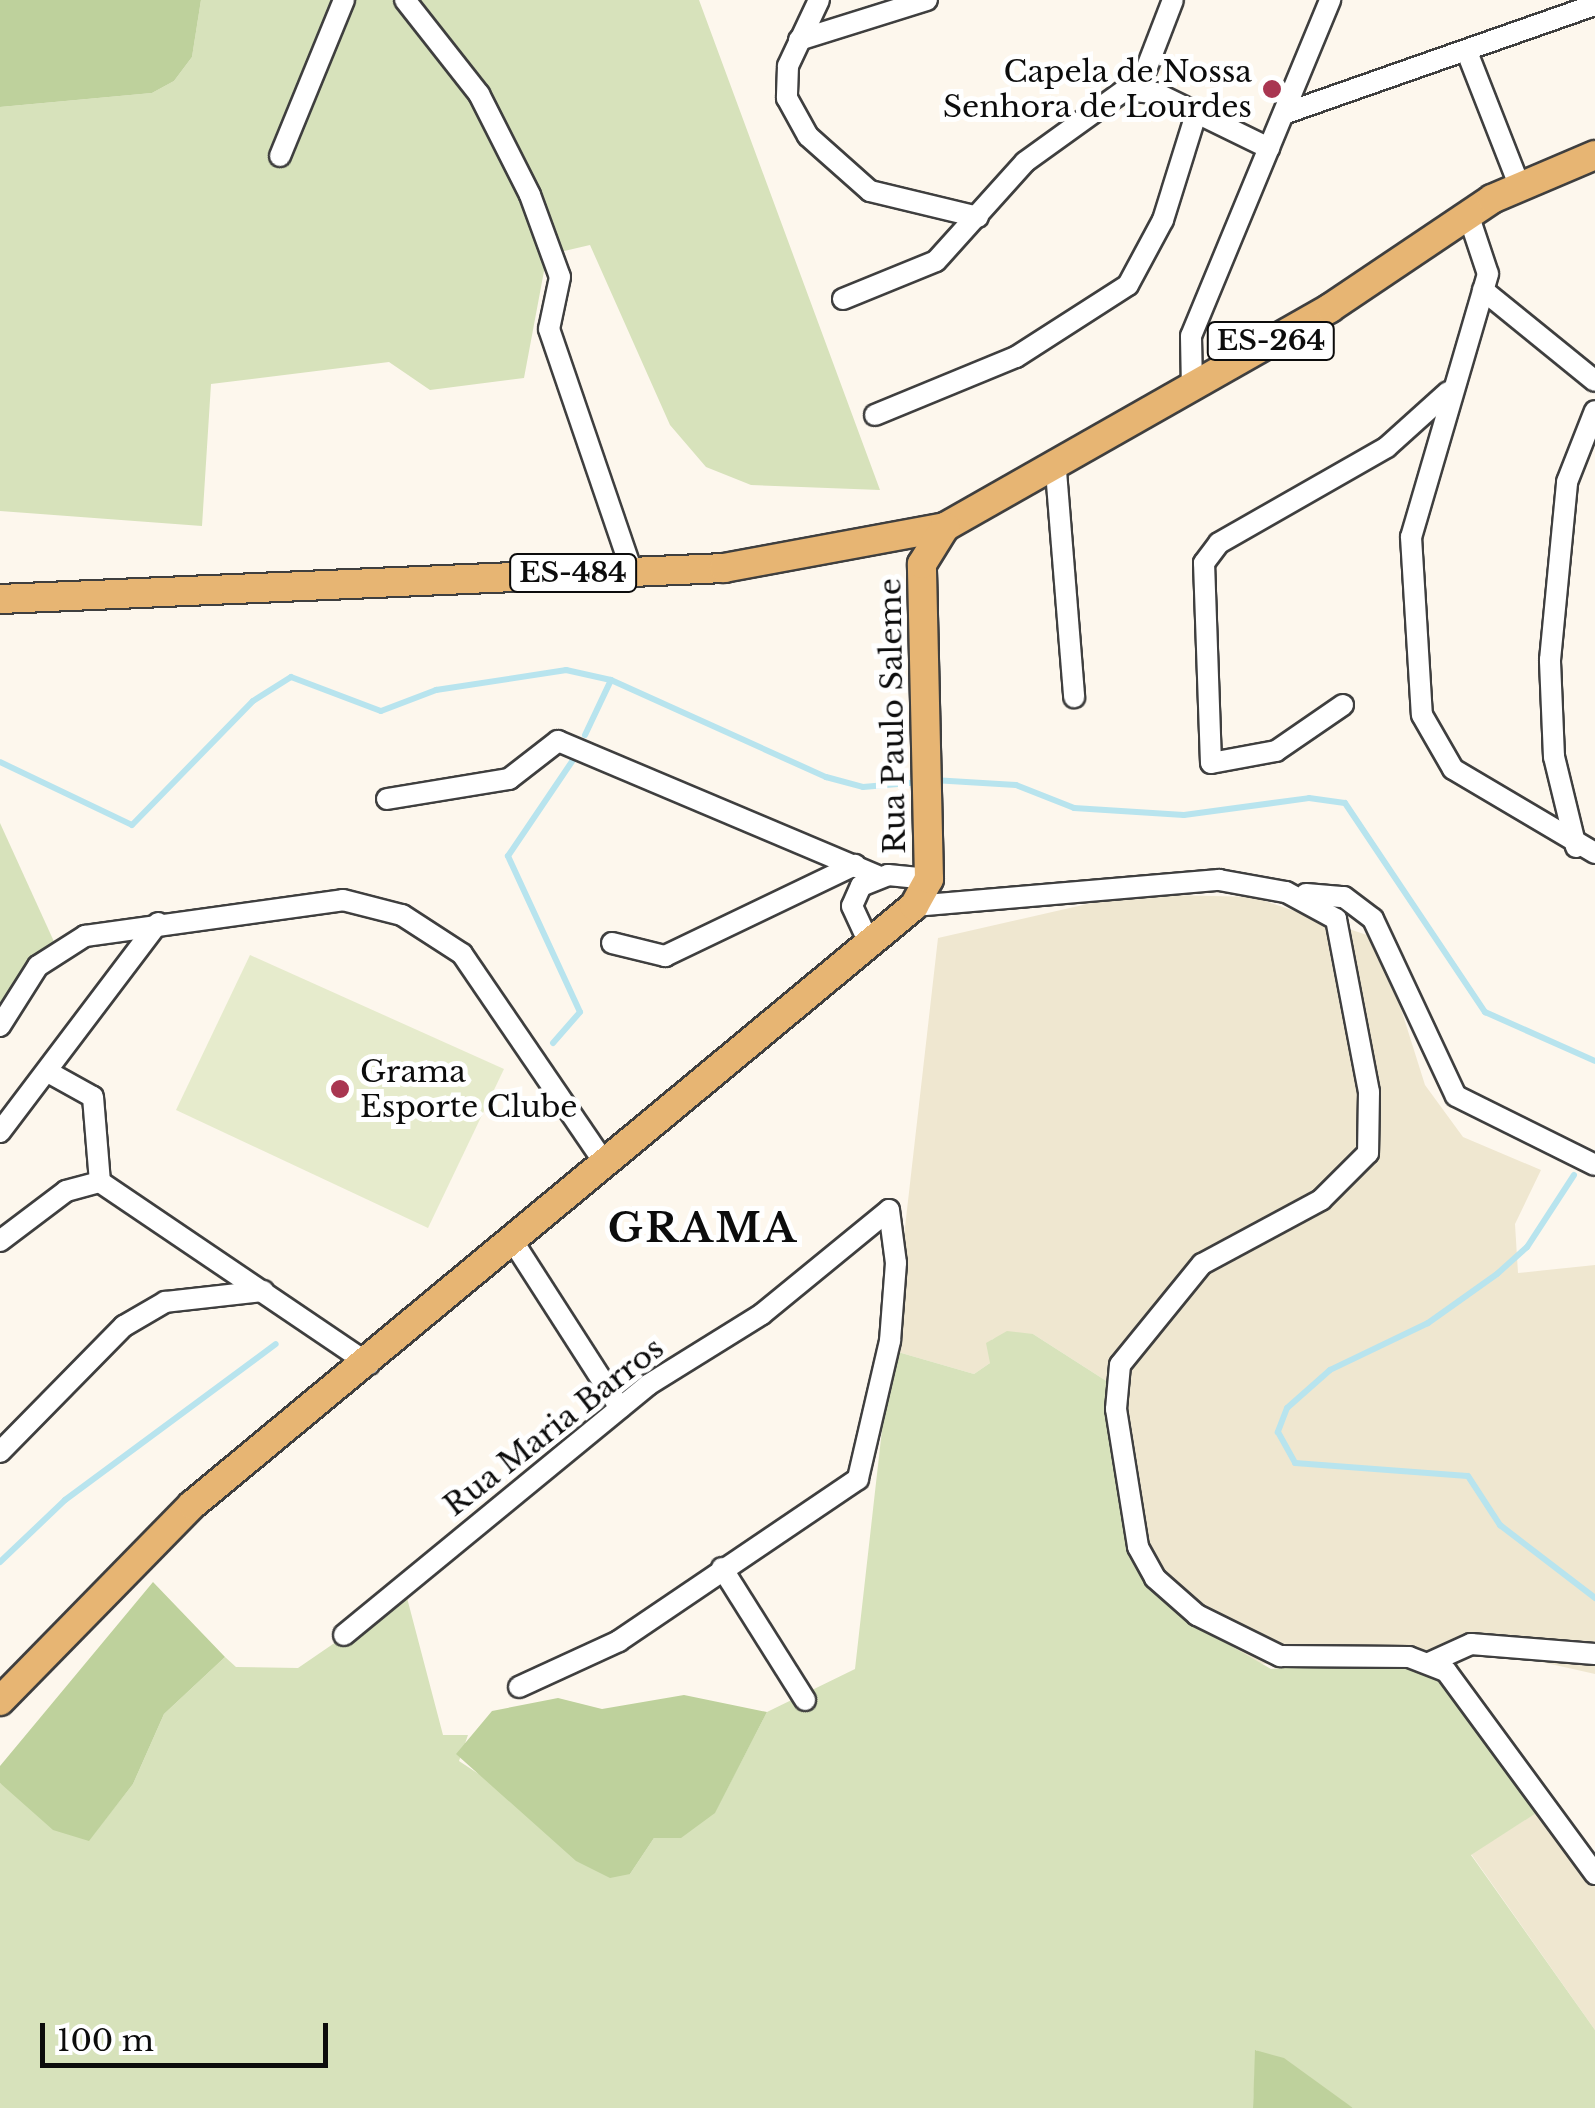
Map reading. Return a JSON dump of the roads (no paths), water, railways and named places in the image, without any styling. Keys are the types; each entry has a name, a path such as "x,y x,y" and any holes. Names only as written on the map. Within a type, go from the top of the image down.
{"main road":[{"name":"ES-264","path":"945,527 1056,471 1192,390 1468,214 1595,155"},
{"name":"ES-484","path":"0,599 198,594 724,568 945,527"},
{"name":"Rua Paulo Saleme","path":"2,1693 192,1505 369,1364 604,1162 914,906 929,880 922,564 945,527"}],"street":[{"path":"280,156 344,0"},
{"path":"405,0 479,94 530,195 560,277 549,329 632,571"},
{"path":"819,0 799,40 788,98 834,164 870,190 978,217"},
{"path":"799,40 927,0"},
{"path":"1139,88 1174,0"},
{"path":"1192,390 1186,354 1330,0"},
{"path":"1286,113 1595,5"},
{"path":"1467,52 1520,188"},
{"path":"843,298 936,260 1025,162 1100,103 1139,88 1269,148"},
{"path":"875,415 1016,357 1128,285 1164,220 1196,114"},
{"path":"1468,214 1488,262 1410,550 1425,726 1453,768 1586,850"},
{"path":"1483,290 1595,381"},
{"path":"1344,704 1276,751 1211,763 1204,563 1219,543 1370,458 1450,391"},
{"path":"1586,850 1551,734 1552,636 1567,482 1595,410"},
{"path":"1056,471 1074,698"},
{"path":"387,800 510,779 558,740 878,876 929,880"},
{"path":"612,943 666,956 855,865"},
{"path":"870,945 852,897 878,876"},
{"path":"914,906 1155,880 1295,895 1344,896 1374,919 1456,1096 1595,1165"},
{"path":"1295,895 1336,920 1350,965 1370,1092 1368,1154 1321,1200 1202,1264 1120,1365 1115,1388 1138,1548 1155,1578 1197,1615 1280,1656 1431,1662 1470,1644 1595,1654"},
{"path":"0,1026 38,966 85,936 343,900 402,915 462,954 604,1162"},
{"path":"0,1132 158,923"},
{"path":"48,1072 93,1096 100,1182"},
{"path":"0,1240 66,1191 100,1182 369,1364"},
{"name":"Rua Maria Barros","path":"344,1635 620,1408 762,1314 888,1210 896,1263 890,1341 865,1469 620,1641 519,1687"},
{"path":"514,1242 620,1408"},
{"path":"0,1452 124,1326 165,1302 262,1291"},
{"path":"722,1568 806,1700"},
{"path":"1431,1662 1482,1714 1595,1874"}],"waterway":[{"path":"0,762 132,825 253,701 291,677 381,711 436,690 566,670 611,680 826,777 863,787 921,782"},
{"path":"585,735 611,680"},
{"path":"553,1043 580,1012 508,856 575,757"},
{"path":"933,780 1016,785 1074,808 1184,815 1309,798 1345,803 1485,1012 1595,1061"},
{"path":"1574,1175 1527,1247 1497,1274 1428,1323 1330,1370 1287,1408 1278,1432 1295,1463 1468,1476 1500,1525 1595,1598"},
{"path":"0,1562 65,1500 276,1344"}],"place":[{"name":"Capela de Nossa Senhora de Lourdes","path":"1272,89"},
{"name":"Grama Esporte Clube","path":"340,1089"}],"district":[{"name":"GRAMA","path":"703,1228"}]}
